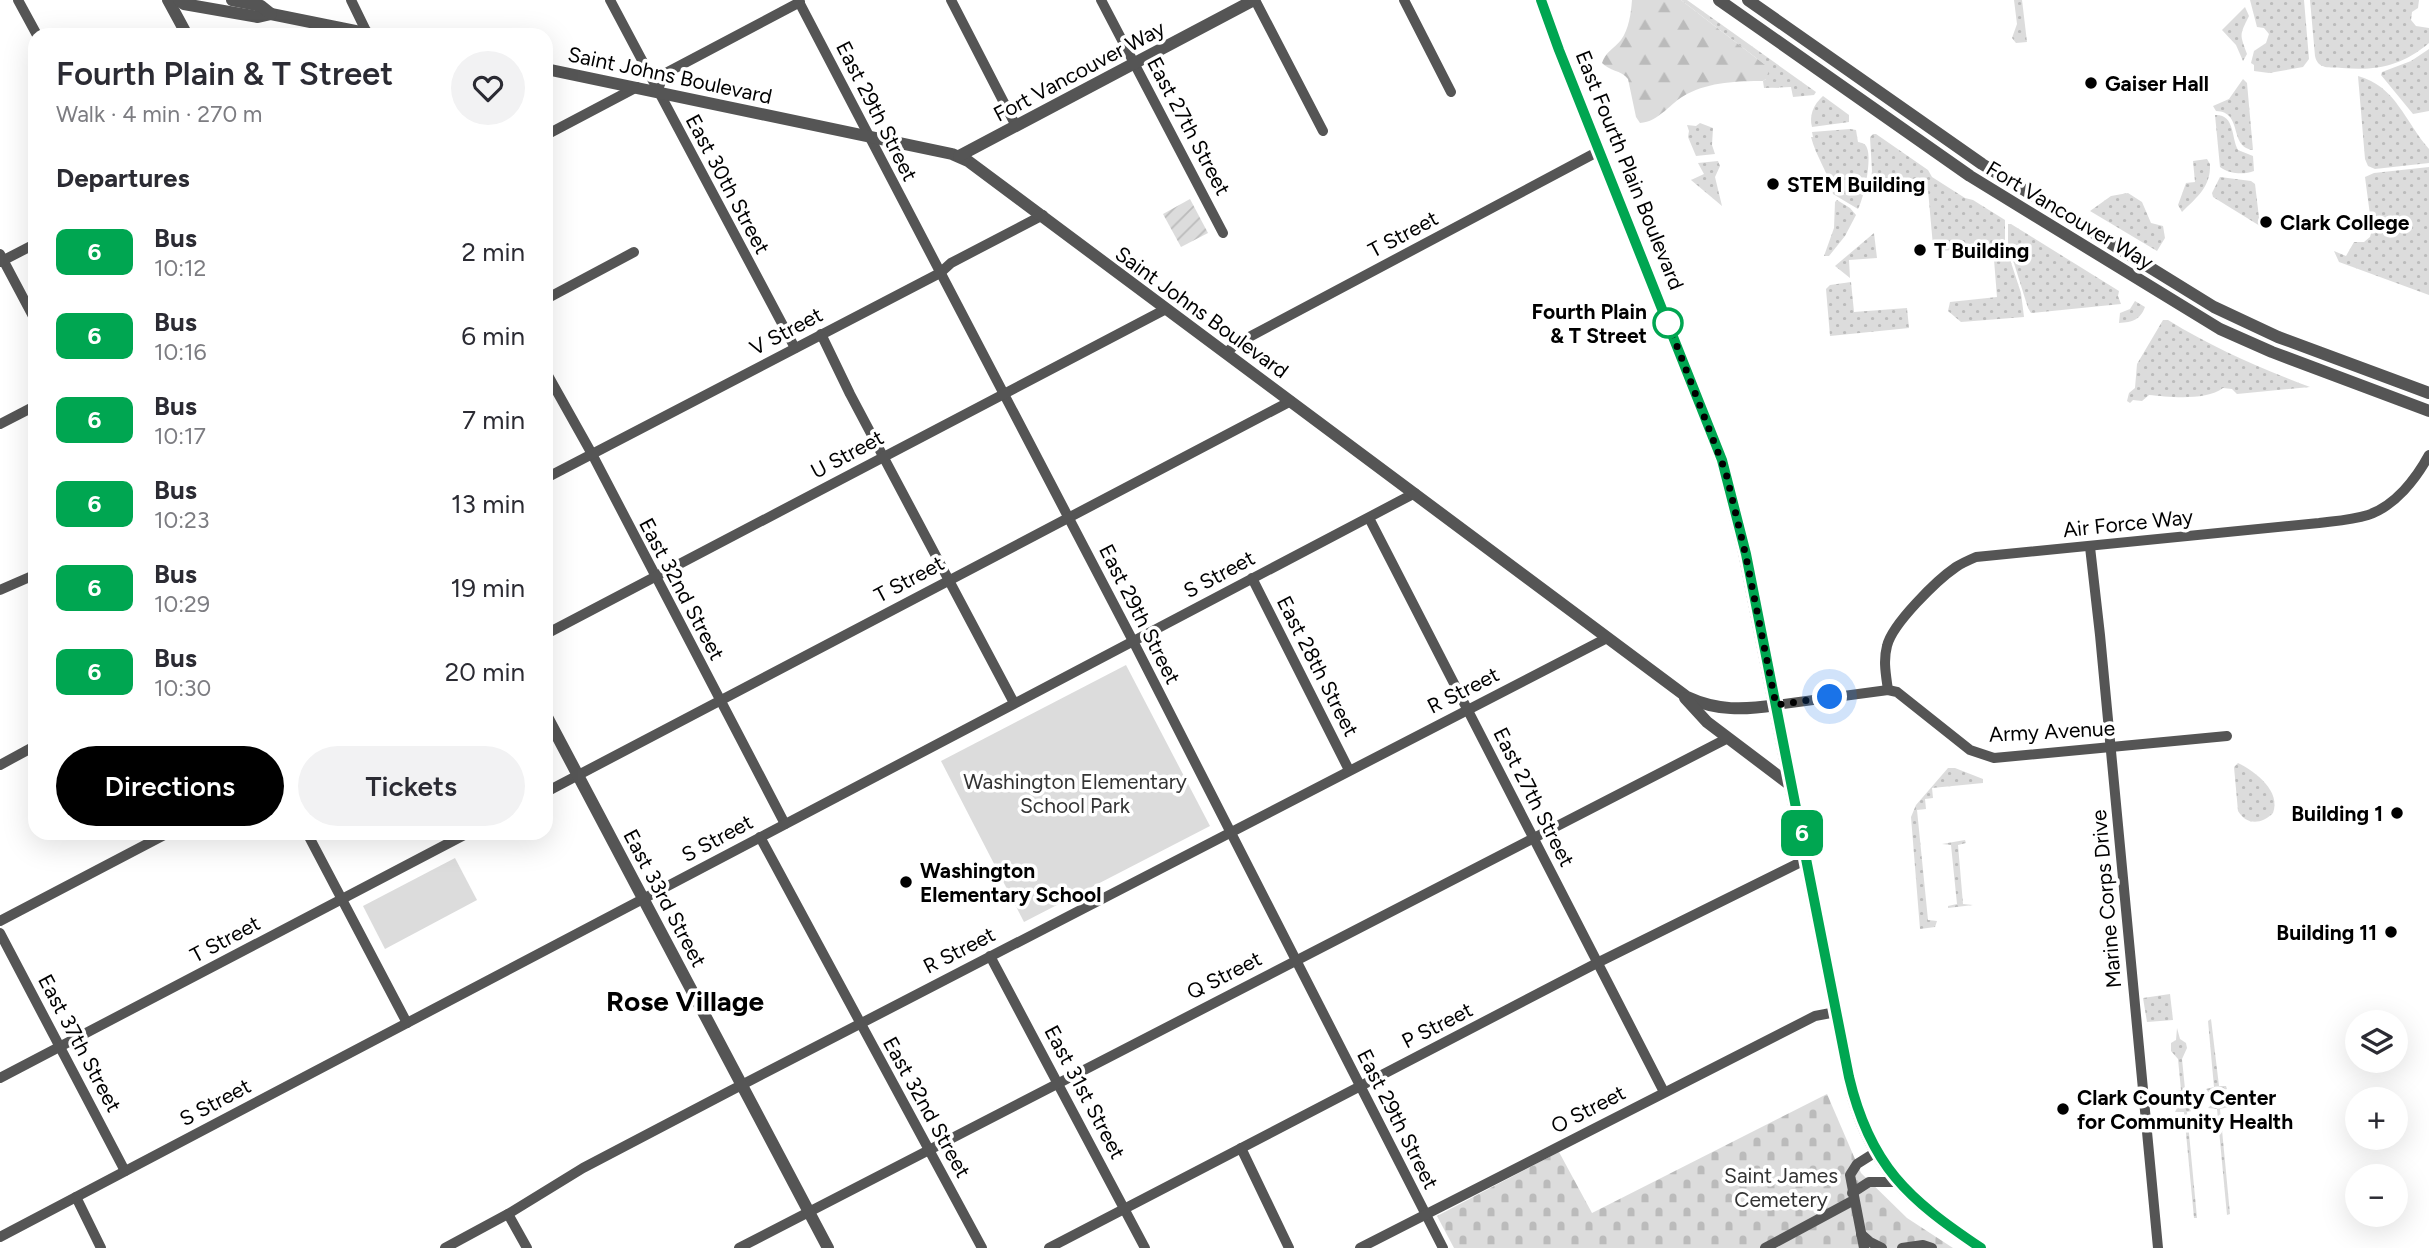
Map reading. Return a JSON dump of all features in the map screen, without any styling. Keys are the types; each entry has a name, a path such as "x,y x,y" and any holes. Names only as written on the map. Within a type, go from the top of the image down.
{"main road":[{"name":"East Fourth Plain Boulevard","path":"1541,0 1722,460 1740,531 1856,1105 1876,1152 1898,1182 1923,1206 1981,1248"}],"street":[{"path":"18,0 33,28"},
{"path":"169,0 183,28"},
{"path":"178,0 184,4 258,18 271,14"},
{"path":"232,0 261,6 271,14 340,28"},
{"path":"351,0 367,28"},
{"name":"East 30th Street","path":"610,0 795,348"},
{"path":"951,0 1016,126"},
{"name":"East 27th Street","path":"1101,0 1223,233"},
{"path":"1255,0 1323,131"},
{"name":"Fort Vancouver Way","path":"959,156 1255,0"},
{"path":"1404,0 1451,92"},
{"name":"Fort Vancouver Way","path":"1720,0 1970,176 2205,320 2272,352 2429,411"},
{"name":"Fort Vancouver Way","path":"1748,0 1982,164 2214,307 2278,337 2429,393"},
{"path":"657,92 664,74 799,1"},
{"name":"East 29th Street","path":"799,1 1133,641 1443,1248"},
{"name":"Saint Johns Boulevard","path":"553,70 959,156 1043,215 1677,691 1697,702 1720,708 1744,710 1776,705"},
{"path":"553,131 637,87"},
{"name":"T Street","path":"1226,353 1236,344 1599,151"},
{"name":"V Street","path":"553,474 940,273 951,263 1043,215"},
{"path":"28,247 1,259 28,307"},
{"path":"553,295 634,252"},
{"name":"U Street","path":"553,630 1166,309"},
{"path":"821,334 1014,703"},
{"name":"East 32nd Street","path":"553,384 785,824"},
{"name":"T Street","path":"553,788 1291,401"},
{"path":"0,424 28,410"},
{"name":"Air Force Way","path":"1888,690 1884,662 1888,642 1897,626 1940,580 1958,565 1976,557 2319,523 2368,515 2398,496 2416,477 2429,455"},
{"name":"S Street","path":"0,1237 1415,493"},
{"name":"East 27th Street","path":"1369,518 1664,1092"},
{"name":"Marine Corps Drive","path":"2090,547 2158,1248"},
{"path":"0,590 28,578"},
{"name":"East 28th Street","path":"1252,579 1349,770"},
{"name":"R Street","path":"445,1248 508,1214 583,1168 742,1084 1607,638"},
{"path":"1776,705 1888,690"},
{"name":"Army Avenue","path":"1888,690 1906,697 1970,750 1986,756 2004,758 2227,736"},
{"path":"1677,691 1707,722 1793,787"},
{"name":"East 33rd Street","path":"553,728 828,1248"},
{"name":"Q Street","path":"739,1248 1728,738"},
{"path":"0,765 28,750"},
{"name":"East 32nd Street","path":"761,837 982,1248"},
{"path":"0,921 155,840"},
{"path":"311,840 407,1023"},
{"name":"T Street","path":"0,1079 455,840"},
{"name":"P Street","path":"1049,1248 1597,963 1807,859"},
{"name":"East 37th Street","path":"0,933 125,1171"},
{"name":"East 31st Street","path":"990,956 1144,1248"},
{"name":"O Street","path":"1360,1248 1815,1016 1836,1012"},
{"path":"1241,1148 1289,1248"},
{"path":"1864,1248 1853,1196 1851,1171 1860,1161 1876,1152"},
{"path":"1765,1248 1853,1196 1869,1182 1898,1182"},
{"path":"76,1197 101,1248"},
{"path":"508,1214 527,1248"},
{"path":"1861,1233 1882,1248"},
{"path":"1902,1248 1923,1245 1932,1248"}],"green space":[{"path":"1632,0 1681,0 1764,64 1769,70 1766,79 1724,83 1696,90 1653,119 1640,123 1636,117 1628,79 1602,63 1624,36"},
{"path":"1681,0 1687,0 1816,92 1814,95 1793,97 1791,87 1764,88 1764,64"},
{"path":"2014,0 2022,0 2027,42 2016,43 2012,38 2017,24"},
{"path":"2250,0 2304,0 2309,59 2303,67 2269,73 2254,71 2254,65 2251,63 2254,51 2266,43 2269,34 2264,28 2257,27"},
{"path":"2310,0 2419,0 2411,20 2416,26 2429,28 2429,43 2409,57 2388,65 2354,69 2322,66 2315,56"},
{"path":"2245,7 2249,16 2242,35 2247,54 2243,61 2236,45 2222,30"},
{"path":"2429,49 2429,111 2413,114 2381,75 2382,72 2411,61"},
{"path":"2358,76 2371,81 2391,96 2429,149 2429,163 2375,169 2368,166 2365,159"},
{"path":"2243,79 2247,83 2253,150 2245,148 2241,143 2230,117 2216,111 2213,106 2229,99"},
{"path":"1823,96 1849,115 1849,122 1812,127 1813,111"},
{"path":"2215,115 2226,118 2229,122 2238,150 2253,156 2254,171 2237,173 2220,167"},
{"path":"1700,123 1713,128 1712,145 1715,154 1696,156 1688,137 1687,125 1696,126"},
{"path":"1856,130 1858,142 1867,148 1869,161 1863,197 1858,209 1833,194 1811,137 1812,132"},
{"path":"1873,134 1928,170 1932,177 2005,220 2005,244 2021,293 2024,317 1961,322 1948,311 1950,302 1997,297 1993,247 1940,251 1933,246 1928,190 1920,191 1913,184 1869,192 1872,171 1870,137"},
{"path":"2207,159 2210,172 2206,185 2182,212 2178,205 2186,183 2195,182 2193,161"},
{"path":"1718,161 1720,166 1715,177 1722,206 1691,180 1704,174 1698,163"},
{"path":"2429,167 2429,295 2339,262 2334,251 2346,256 2354,242 2364,242 2370,237 2372,230 2365,177 2374,173"},
{"path":"2220,177 2251,181 2255,184 2260,226 2213,197 2212,193"},
{"path":"2128,193 2142,202 2151,223 2163,226 2165,238 2157,251 2090,211 2111,196"},
{"path":"1190,199 1208,233 1181,247 1163,214"},
{"path":"1837,200 1856,215 1845,236 1829,256 1824,256 1834,228"},
{"path":"2008,224 2119,291 2121,304 2031,313 2008,244"},
{"path":"1874,233 1877,258 1849,260 1850,278 1835,266"},
{"path":"1851,282 1854,312 1907,308 1909,328 1830,336 1826,289 1830,285"},
{"path":"2135,301 2145,307 2141,315 2132,321 2119,323 2120,313 2130,309"},
{"path":"2163,320 2168,320 2237,357 2310,387 2237,394 2232,389 2223,388 2197,396 2149,395 2142,401 2133,400 2130,403 2127,401 2129,393 2135,388 2137,364"},
{"name":"Washington Elementary School Park","path":"1126,665 1210,826 1024,922 941,761"},
{"path":"2238,763 2259,777 2270,790 2275,805 2273,813 2264,819 2250,821 2238,811 2234,767"},
{"path":"1948,768 1983,779 1983,783 1932,788 1933,798 1925,799 1926,809 1917,810 1928,920 1937,921 1935,927 1920,929 1911,817 1916,805"},
{"path":"1965,840 1966,843 1958,845 1963,904 1973,905 1948,908 1957,904 1951,845 1942,844"},
{"path":"455,858 477,900 385,949 363,906"},
{"path":"2170,994 2173,1020 2147,1022 2143,998"},
{"path":"2211,1019 2219,1086 2226,1086 2227,1089 2209,1093 2206,1089 2214,1087 2208,1021"},
{"path":"2177,1028 2180,1039 2186,1043 2187,1048 2182,1059 2185,1089 2194,1091 2175,1096 2173,1092 2181,1090 2178,1059 2171,1051"},
{"name":"Saint James Cemetery","path":"1827,1094 1861,1173 1907,1218 1953,1248 1454,1248 1437,1216 1559,1152 1592,1213"},
{"path":"2225,1102 2229,1107 2220,1109 2230,1214 2227,1215 2217,1109 2208,1108"},
{"path":"2191,1105 2196,1110 2187,1112 2197,1218 2194,1218 2184,1112 2175,1112 2177,1108"}],"bus line":[{"name":"6","path":"1541,0 1726,473 1746,554 1849,1077 1860,1117 1880,1159 1903,1188 1930,1212 1981,1248"}],"place":[{"name":"Gaiser Hall","path":"2091,83"},
{"name":"STEM Building","path":"1773,184"},
{"name":"Clark College","path":"2266,222"},
{"name":"T Building","path":"1920,250"},
{"name":"Fourth Plain & T Street","path":"1668,323"},
{"name":"Building 1","path":"2397,813"},
{"name":"Washington Elementary School","path":"906,882"},
{"name":"Building 11","path":"2391,932"},
{"name":"Clark County Center for Community Health","path":"2063,1109"}],"district":[{"name":"Rose Village","path":"685,1001"}],"route":[{"path":"1668,323 1726,473 1776,705 1830,697"}]}
